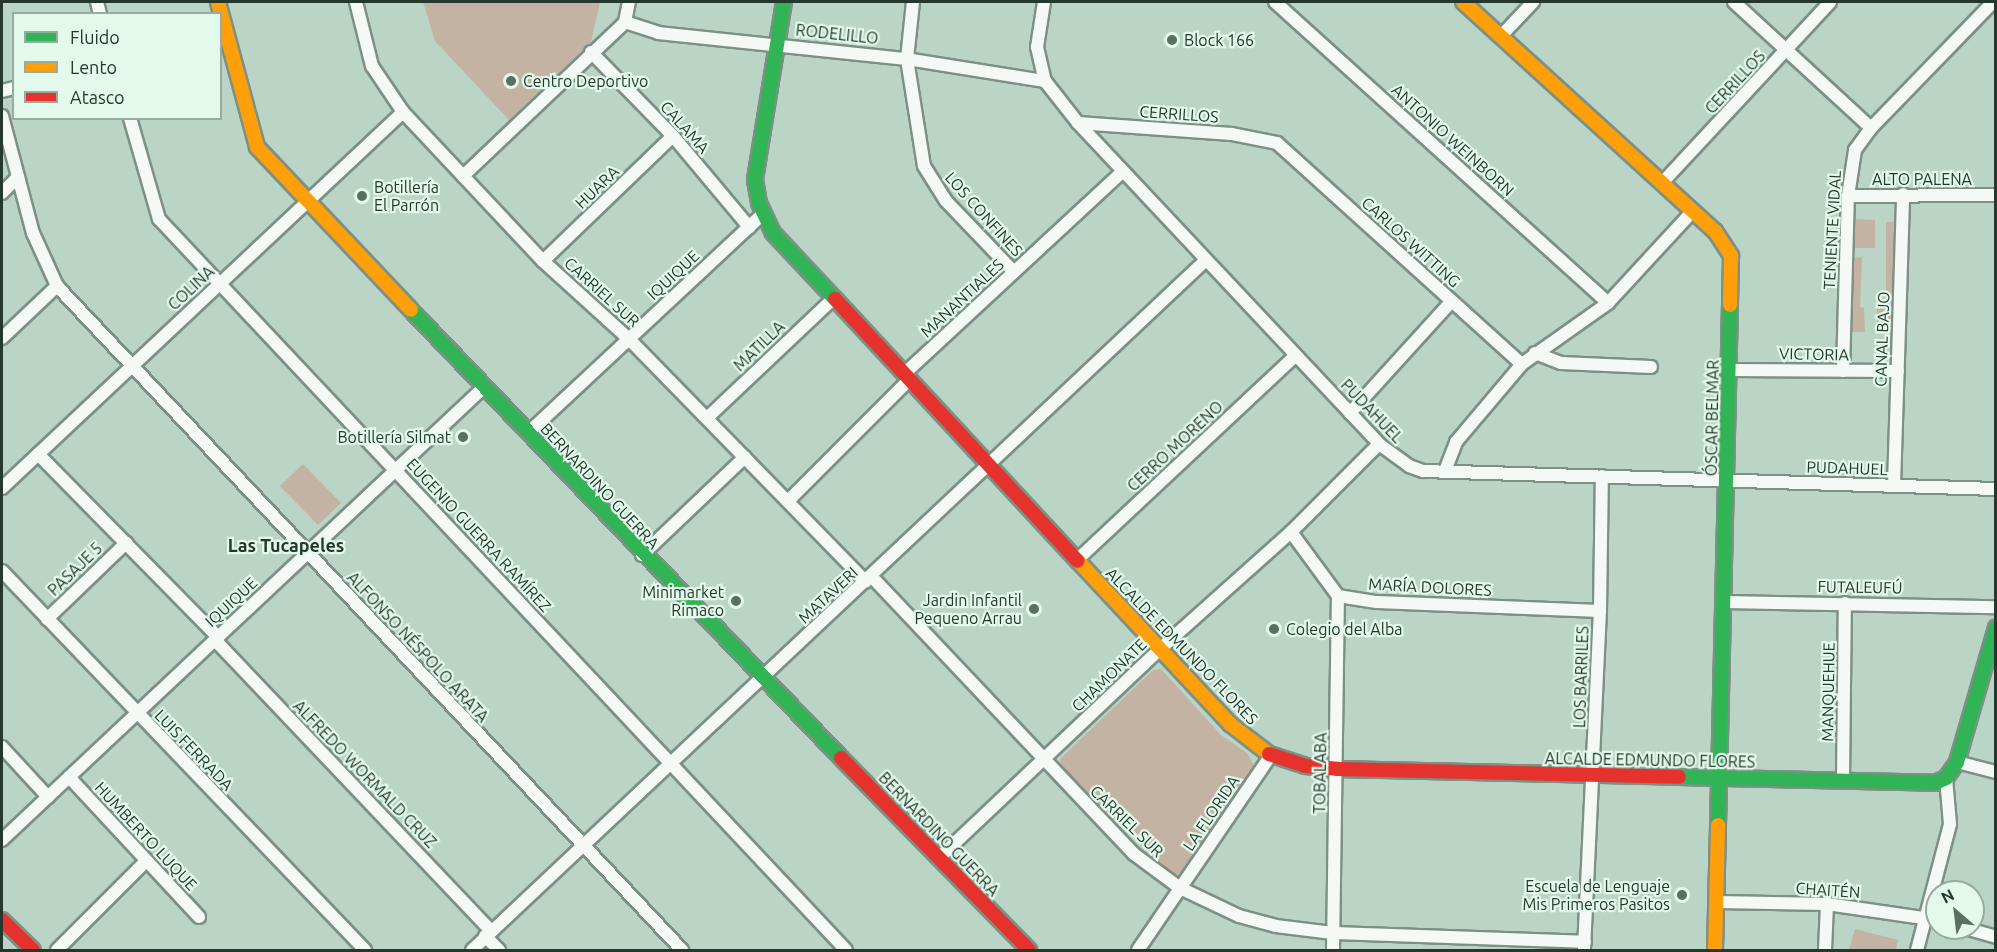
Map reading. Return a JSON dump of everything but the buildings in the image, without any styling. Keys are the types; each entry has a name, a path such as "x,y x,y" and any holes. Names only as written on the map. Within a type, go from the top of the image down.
{"street":[{"name":"CARRIEL SUR","path":"356,2 372,66 403,112 543,261 629,339 869,580 1134,854 1180,888 1239,916 1333,933 1585,946"},
{"path":"463,176 625,22 629,2"},
{"name":"ALCALDE EDMUNDO FLORES","path":"784,2 755,180 762,215 778,240 1243,736 1271,755 1305,766 1336,769 1928,783 1946,778"},
{"name":"LOS CONFINES","path":"913,2 907,59 916,136 930,179 1014,272"},
{"name":"PUDAHUEL","path":"1044,2 1037,46 1045,81 1078,123 1379,444 1409,466 1445,471 1995,489"},
{"name":"ANTONIO WEINBORN","path":"1275,2 1608,303"},
{"name":"ÓSCAR BELMAR","path":"1463,2 1722,238 1731,256 1715,951"},
{"path":"1501,36 1533,2"},
{"path":"1734,2 1871,128"},
{"name":"CERRILLOS","path":"1662,183 1787,51 1830,2"},
{"name":"TENIENTE VIDAL","path":"1843,371 1848,196 1855,150 1871,128 1993,2"},
{"name":"BERNARDINO GUERRA","path":"222,17 257,147 642,555 940,856 1029,951"},
{"name":"RODELILLO","path":"625,22 658,33 907,59 1045,81"},
{"name":"CALAMA","path":"591,52 673,136 749,227"},
{"name":"COLINA","path":"2,488 403,112"},
{"name":"ALFONSO NÉSPOLO ARATA","path":"2,117 33,233 57,286 130,367 682,951"},
{"name":"EUGENIO GUERRA RAMÍREZ","path":"131,120 159,219 846,951"},
{"name":"CERRILLOS","path":"1078,123 1232,134 1277,143"},
{"name":"HUARA","path":"543,261 673,136"},
{"name":"CARLOS WITTING","path":"1277,143 1522,364"},
{"name":"MANANTIALES","path":"788,501 906,377 1014,272 1122,172"},
{"path":"2,193 18,177"},
{"name":"CANAL BAJO","path":"1894,486 1903,194"},
{"name":"ALTO PALENA","path":"1848,196 1995,195"},
{"path":"1445,471 1456,442 1522,364 1608,303 1693,211"},
{"name":"IQUIQUE","path":"528,433 762,215"},
{"name":"MATAVERI","path":"472,951 1206,261"},
{"path":"2,338 57,286"},
{"name":"MATILLA","path":"707,418 833,299"},
{"path":"1350,413 1452,301"},
{"path":"1535,353 1561,363 1652,367"},
{"name":"CERRO MORENO","path":"1077,560 1295,356"},
{"name":"VICTORIA","path":"1730,370 1898,371"},
{"name":"IQUIQUE","path":"2,840 484,387"},
{"name":"CHAMONATE","path":"940,856 1044,762 1160,648 1291,532 1379,444"},
{"name":"ALFREDO WORMALD CRUZ","path":"38,454 216,638 488,934 499,951"},
{"path":"642,555 745,457"},
{"name":"LOS BARRILES","path":"1585,946 1600,611 1602,476"},
{"path":"1291,532 1338,596"},
{"name":"PASAJE 5","path":"47,619 126,543"},
{"name":"LUIS FERRADA","path":"2,571 136,714 365,951"},
{"name":"MARÍA DOLORES","path":"1338,596 1377,602 1600,611"},
{"name":"TOBALABA","path":"1333,951 1338,596"},
{"name":"FUTALEUFÚ","path":"1724,602 1995,608"},
{"name":"MANQUEHUE","path":"1843,781 1845,603"},
{"path":"1939,880 1950,824 1946,778 1957,762 1995,628"},
{"path":"2,747 48,797"},
{"name":"LA FLORIDA","path":"1138,951 1271,755"},
{"path":"1957,762 1995,772"},
{"name":"HUMBERTO LUQUE","path":"69,777 199,917"},
{"path":"57,951 146,861"},
{"name":"CHAITÉN","path":"1717,903 1827,904 1925,917"},
{"path":"1825,951 1827,904"},
{"path":"2,920 33,951"},
{"path":"1917,951 1925,933"}],"shaded area":[{"name":"Centro Deportivo","path":"423,2 600,2 591,42 509,120 435,41"},
{"path":"1851,219 1875,220 1875,248 1854,248"},
{"path":"1886,222 1897,222 1896,296 1886,296"},
{"path":"1862,257 1860,307 1864,308 1865,332 1851,332 1853,258"},
{"path":"1877,308 1896,308 1896,331 1877,331"},
{"path":"303,464 341,503 318,525 280,486"},
{"path":"1161,669 1221,735 1247,753 1256,769 1185,870 1174,876 1062,771 1060,759 1153,670"},
{"path":"1855,929 1898,940 1896,950 1849,950"}],"traffic: fast":[{"path":"784,2 755,180 759,203 773,233 835,299"},
{"path":"1718,825 1730,305"},
{"path":"411,310 841,758"},
{"path":"1679,777 1935,783 1946,778 1957,762 1996,628"}],"traffic: slow":[{"path":"218,2 221,12"},
{"path":"1463,2 1715,231 1731,256 1730,305"},
{"path":"222,17 257,147 411,310"},
{"path":"1078,561 1230,724 1269,754"},
{"path":"1715,950 1718,825"}],"traffic: jam":[{"path":"835,299 1078,561"},
{"path":"1269,754 1305,766 1337,769 1679,777"},
{"path":"841,758 1029,950"},
{"path":"2,920 33,950"}],"place":[{"name":"Block 166","path":"1172,40"},
{"name":"Centro Deportivo","path":"511,81"},
{"name":"Botillería El Parrón","path":"362,196"},
{"name":"Botillería Silmat","path":"463,437"},
{"name":"Minimarket Rimaco","path":"736,601"},
{"name":"Jardin Infantil Pequeno Arrau","path":"1034,609"},
{"name":"Colegio del Alba","path":"1274,629"},
{"name":"Escuela de Lenguaje Mis Primeros Pasitos","path":"1682,895"}],"district":[{"name":"Las Tucapeles","path":"286,545"}]}
